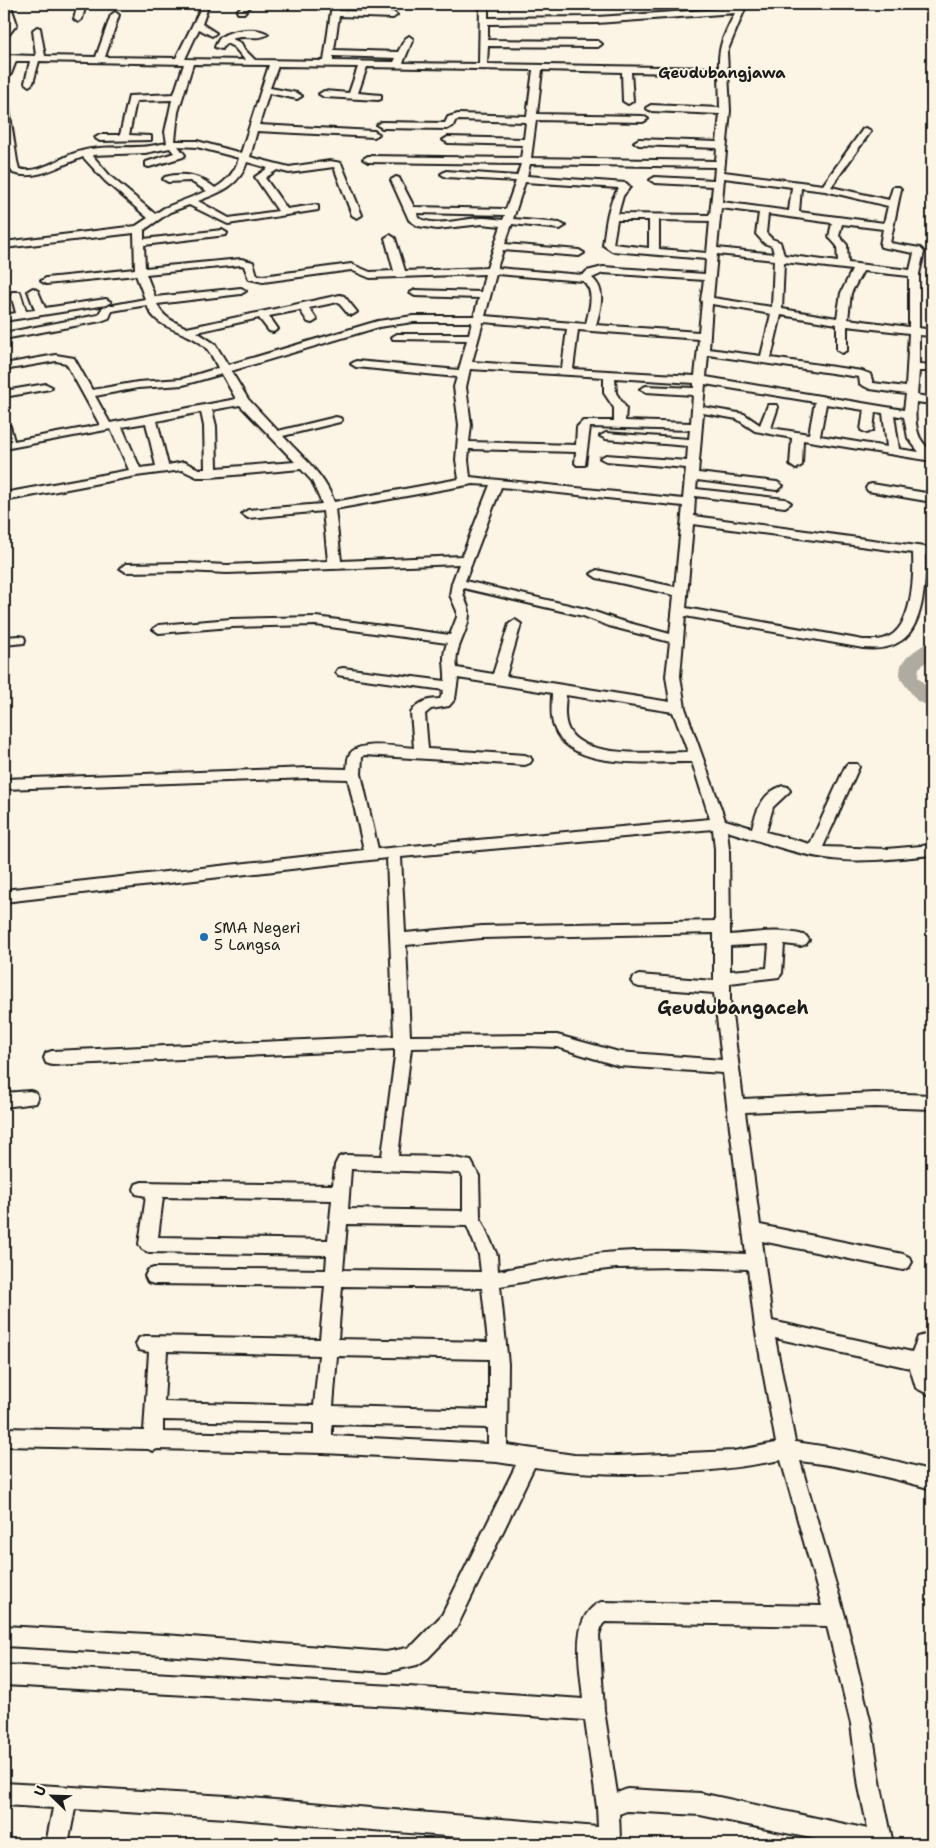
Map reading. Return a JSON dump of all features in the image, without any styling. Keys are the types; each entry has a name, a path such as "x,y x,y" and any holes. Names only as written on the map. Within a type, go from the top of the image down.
{"street":[{"path":"4,36 13,24 6,4"},
{"path":"78,19 82,4"},
{"path":"149,164 180,156 170,137 184,62 205,4"},
{"path":"241,11 248,4"},
{"path":"483,68 484,4"},
{"path":"484,21 597,20 742,7"},
{"path":"608,1807 627,1800 700,1804 758,1815 881,1844 861,1724 835,1616 787,1450 764,1327 722,1000 722,849 719,823 678,708 673,676 700,386 706,300 725,111 722,59 726,41 742,7"},
{"path":"328,64 335,8 393,15"},
{"path":"99,61 114,15"},
{"path":"197,25 212,33"},
{"path":"29,83 38,59 39,36 37,30"},
{"path":"219,47 224,39 241,33 264,34"},
{"path":"224,39 238,45 240,50 252,62"},
{"path":"396,67 409,39"},
{"path":"483,43 598,44"},
{"path":"330,53 400,56"},
{"path":"7,74 8,58 99,61 252,62 396,67 722,71"},
{"path":"4,245 139,229 168,210 214,192 236,176 245,158 274,63"},
{"path":"353,95 364,65"},
{"path":"465,482 462,460 465,425 460,387 499,247 527,160 538,68"},
{"path":"626,69 628,101"},
{"path":"265,90 297,96"},
{"path":"324,94 378,96"},
{"path":"124,138 132,98 178,96"},
{"path":"651,108 725,111"},
{"path":"4,109 11,163 14,170 26,173 35,172 85,153 111,150 146,150 172,144 192,143 274,168 289,170 330,164 338,165 357,216"},
{"path":"382,125 447,126 454,118 643,119"},
{"path":"254,128 374,134"},
{"path":"825,188 837,174 866,131"},
{"path":"100,138 148,138"},
{"path":"448,140 528,142"},
{"path":"639,142 721,145"},
{"path":"85,153 108,179 154,218"},
{"path":"368,159 527,160 718,173 825,188 892,204"},
{"path":"274,168 260,177 285,213"},
{"path":"655,180 718,173"},
{"path":"446,174 624,185 624,190 618,196 612,217 609,247 712,253 843,265 914,274"},
{"path":"168,179 185,176 194,177 214,192"},
{"path":"396,180 414,220 424,224 448,225 508,219 560,226"},
{"path":"794,214 797,184"},
{"path":"896,189 885,245 919,252 914,274 914,367 909,414 914,438 929,457"},
{"path":"192,202 228,221 315,208"},
{"path":"716,204 889,227"},
{"path":"764,210 761,234 768,241 776,244 778,259 777,311 765,361"},
{"path":"612,217 714,218"},
{"path":"654,217 654,251"},
{"path":"838,220 834,237 842,245 843,265"},
{"path":"139,229 140,271 155,313 171,325 205,340 211,346 243,401 316,479 324,491 329,507 335,566"},
{"path":"140,243 222,233"},
{"path":"390,238 400,273"},
{"path":"499,247 579,253"},
{"path":"46,281 245,262 250,264 253,277 257,279 351,267 357,268 365,274 492,271 586,278 592,282 596,290 590,328"},
{"path":"842,350 842,322 848,288 855,280 858,267"},
{"path":"586,278 590,273 603,270 709,277"},
{"path":"33,291 41,312"},
{"path":"4,318 106,302 150,300 241,291"},
{"path":"415,293 485,295"},
{"path":"16,294 22,315"},
{"path":"185,331 340,298 352,312"},
{"path":"706,300 842,322 932,333"},
{"path":"4,336 101,318 105,316 106,302"},
{"path":"303,307 312,320"},
{"path":"262,315 273,329"},
{"path":"89,394 138,385 175,384 392,321 413,319 479,319 703,336"},
{"path":"567,371 573,327"},
{"path":"396,337 422,339 450,336 474,337"},
{"path":"703,350 765,361 862,374 866,376 866,384 870,386 912,394 932,401"},
{"path":"4,368 56,358 70,360 89,394 111,426 136,472"},
{"path":"356,364 465,370 567,371 609,374 820,400 909,414"},
{"path":"914,367 932,368"},
{"path":"609,374 610,393 620,408 619,424"},
{"path":"646,389 700,386"},
{"path":"4,394 46,387"},
{"path":"814,438 820,400"},
{"path":"4,426 7,446 243,401"},
{"path":"205,407 210,426 211,473"},
{"path":"764,430 772,407"},
{"path":"867,430 870,407"},
{"path":"697,409 740,416 750,425 764,430 929,457"},
{"path":"888,411 894,451"},
{"path":"151,418 163,468"},
{"path":"275,435 336,420"},
{"path":"580,463 584,424 696,427"},
{"path":"890,428 911,430"},
{"path":"796,465 798,435"},
{"path":"606,436 694,443"},
{"path":"464,445 580,450"},
{"path":"606,458 691,470 777,486"},
{"path":"4,497 163,468 184,466 194,472 211,473 304,465"},
{"path":"248,514 329,507 473,480 689,498 785,503"},
{"path":"421,754 418,713 426,705 447,701 450,698 451,679 449,661 464,612 456,595 458,583 496,482"},
{"path":"872,488 932,498"},
{"path":"687,520 932,552"},
{"path":"679,611 828,638 880,645 900,636 910,624 919,589 918,550"},
{"path":"126,568 185,567 227,569 466,560"},
{"path":"597,574 680,592"},
{"path":"458,583 586,613 614,623 675,639"},
{"path":"919,589 932,591"},
{"path":"159,629 231,623 316,621 401,631 455,640"},
{"path":"498,680 515,624"},
{"path":"4,641 19,640"},
{"path":"343,672 498,680 678,708"},
{"path":"559,690 560,727 565,737 593,754 605,756 697,757"},
{"path":"372,854 354,774 355,756 359,752 366,750 524,760"},
{"path":"814,851 852,767"},
{"path":"4,784 300,774 354,774"},
{"path":"758,834 768,801 783,791"},
{"path":"4,896 234,872 372,854 719,823 814,851 853,855 932,850"},
{"path":"389,1162 402,1064 394,852"},
{"path":"397,940 482,932 721,934 801,940"},
{"path":"639,981 722,983 774,973 777,938"},
{"path":"52,1058 402,1042 526,1040 557,1041 619,1059 730,1067"},
{"path":"4,1100 30,1098"},
{"path":"735,1106 875,1100 932,1102"},
{"path":"323,1444 323,1415 343,1165 345,1162 459,1164 465,1166 471,1176 472,1220 488,1255 500,1364 497,1454"},
{"path":"337,1248 148,1244 148,1190 342,1193"},
{"path":"339,1216 464,1218 472,1220"},
{"path":"751,1231 903,1262"},
{"path":"154,1276 491,1280 568,1266 616,1260 678,1259 755,1262"},
{"path":"764,1327 918,1361"},
{"path":"932,1341 924,1343 918,1361 918,1373 922,1382 932,1387"},
{"path":"153,1442 156,1411 151,1343 498,1351"},
{"path":"156,1411 498,1419"},
{"path":"4,1437 153,1442 323,1444 497,1454 574,1464 617,1466 734,1460 787,1450 826,1455 932,1480"},
{"path":"4,1636 175,1646 386,1662 410,1658 421,1651 449,1622 530,1458"},
{"path":"4,1794 228,1807 610,1842 608,1807 594,1710 590,1636 592,1619 601,1612 835,1616"},
{"path":"4,1675 384,1696 594,1710"},
{"path":"56,1844 66,1798"}],"waterway":[{"path":"932,647 910,666 909,678 924,696 932,701"}],"place":[{"name":"SMA Negeri 5 Langsa","path":"204,937"}],"district":[{"name":"Geudubangjawa","path":"722,73"},
{"name":"Geudubangaceh","path":"733,1008"}]}
